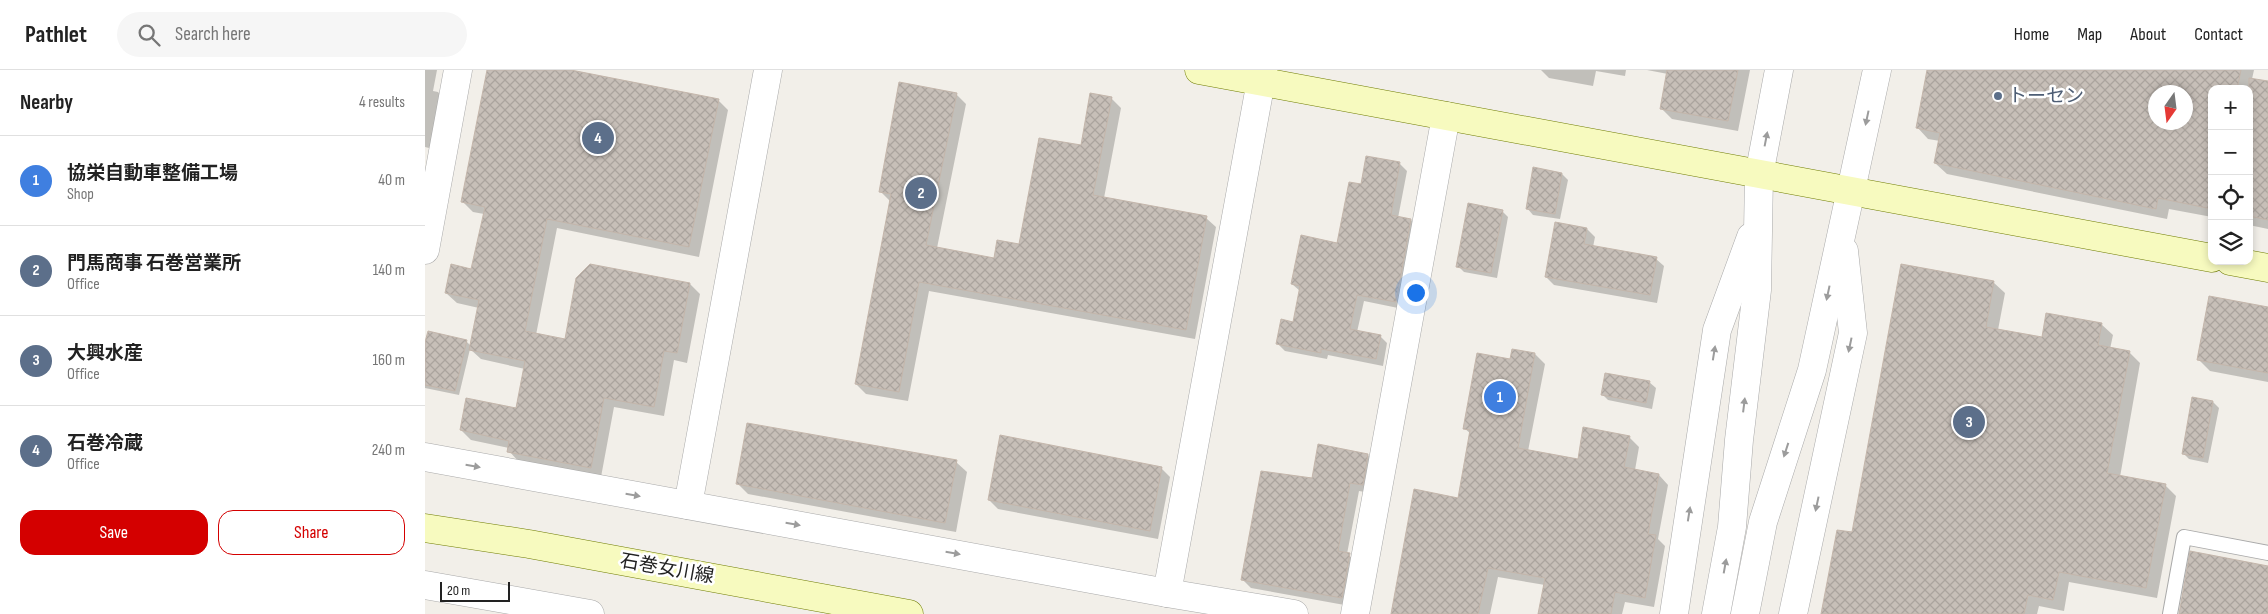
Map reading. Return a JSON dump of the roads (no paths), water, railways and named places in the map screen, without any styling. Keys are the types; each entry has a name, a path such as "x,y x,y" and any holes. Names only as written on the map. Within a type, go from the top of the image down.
{"street":[{"path":"425,250 458,70"},
{"path":"688,504 768,70"},
{"path":"1199,70 1262,76 1446,116 2208,257"},
{"path":"1716,614 1732,527 1739,440 1757,290 1759,175 1779,70"},
{"path":"1745,614 1763,522 1811,370 1877,70"},
{"path":"1167,593 1262,76"},
{"path":"1355,614 1446,116"},
{"path":"1674,614 1717,330 1759,216"},
{"path":"1793,614 1853,333 1841,227"},
{"path":"2252,265 2268,268"},
{"path":"425,457 1167,593 1294,614"},
{"name":"石巻女川線","path":"425,528 529,544 909,614"},
{"path":"425,586 510,607 590,614"}],"lane":[{"path":"2170,614 2184,537 2268,553"}],"place":[{"name":"トーセン","path":"1998,96"},
{"name":"石巻冷蔵","path":"598,138"},
{"name":"門馬商事 石巻営業所","path":"921,193"},
{"name":"協栄自動車整備工場","path":"1500,397"},
{"name":"大興水産","path":"1969,422"}]}
